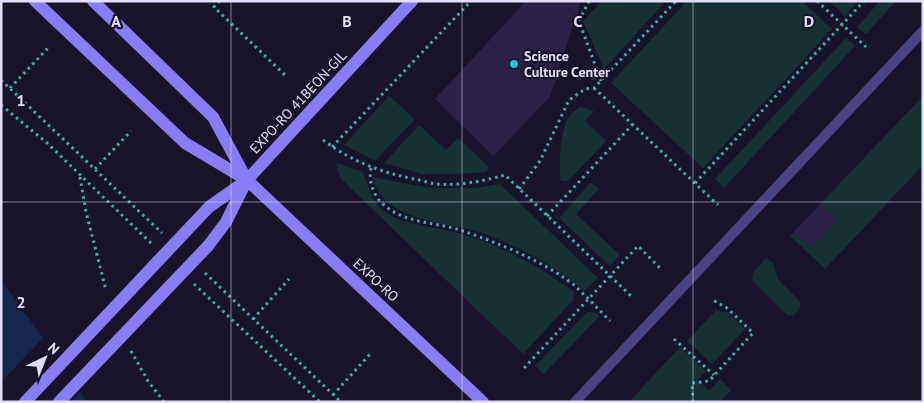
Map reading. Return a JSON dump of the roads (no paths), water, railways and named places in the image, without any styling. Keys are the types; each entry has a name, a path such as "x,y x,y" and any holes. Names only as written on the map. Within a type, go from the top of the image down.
{"street":[{"name":"EXPO-RO","path":"35,1 184,143 247,180 483,402"},
{"name":"EXPO-RO","path":"93,1 214,117 247,180"},
{"name":"EXPO-RO 41BEON-GIL","path":"247,180 412,1"},
{"path":"25,402 209,206 247,180"},
{"path":"59,402 208,246 226,222 247,180"}],"lane":[{"path":"575,402 923,31"}],"water":[{"path":"1,280 67,371 87,402 1,402"}],"place":[{"name":"Science Culture Center","path":"514,64"}]}
